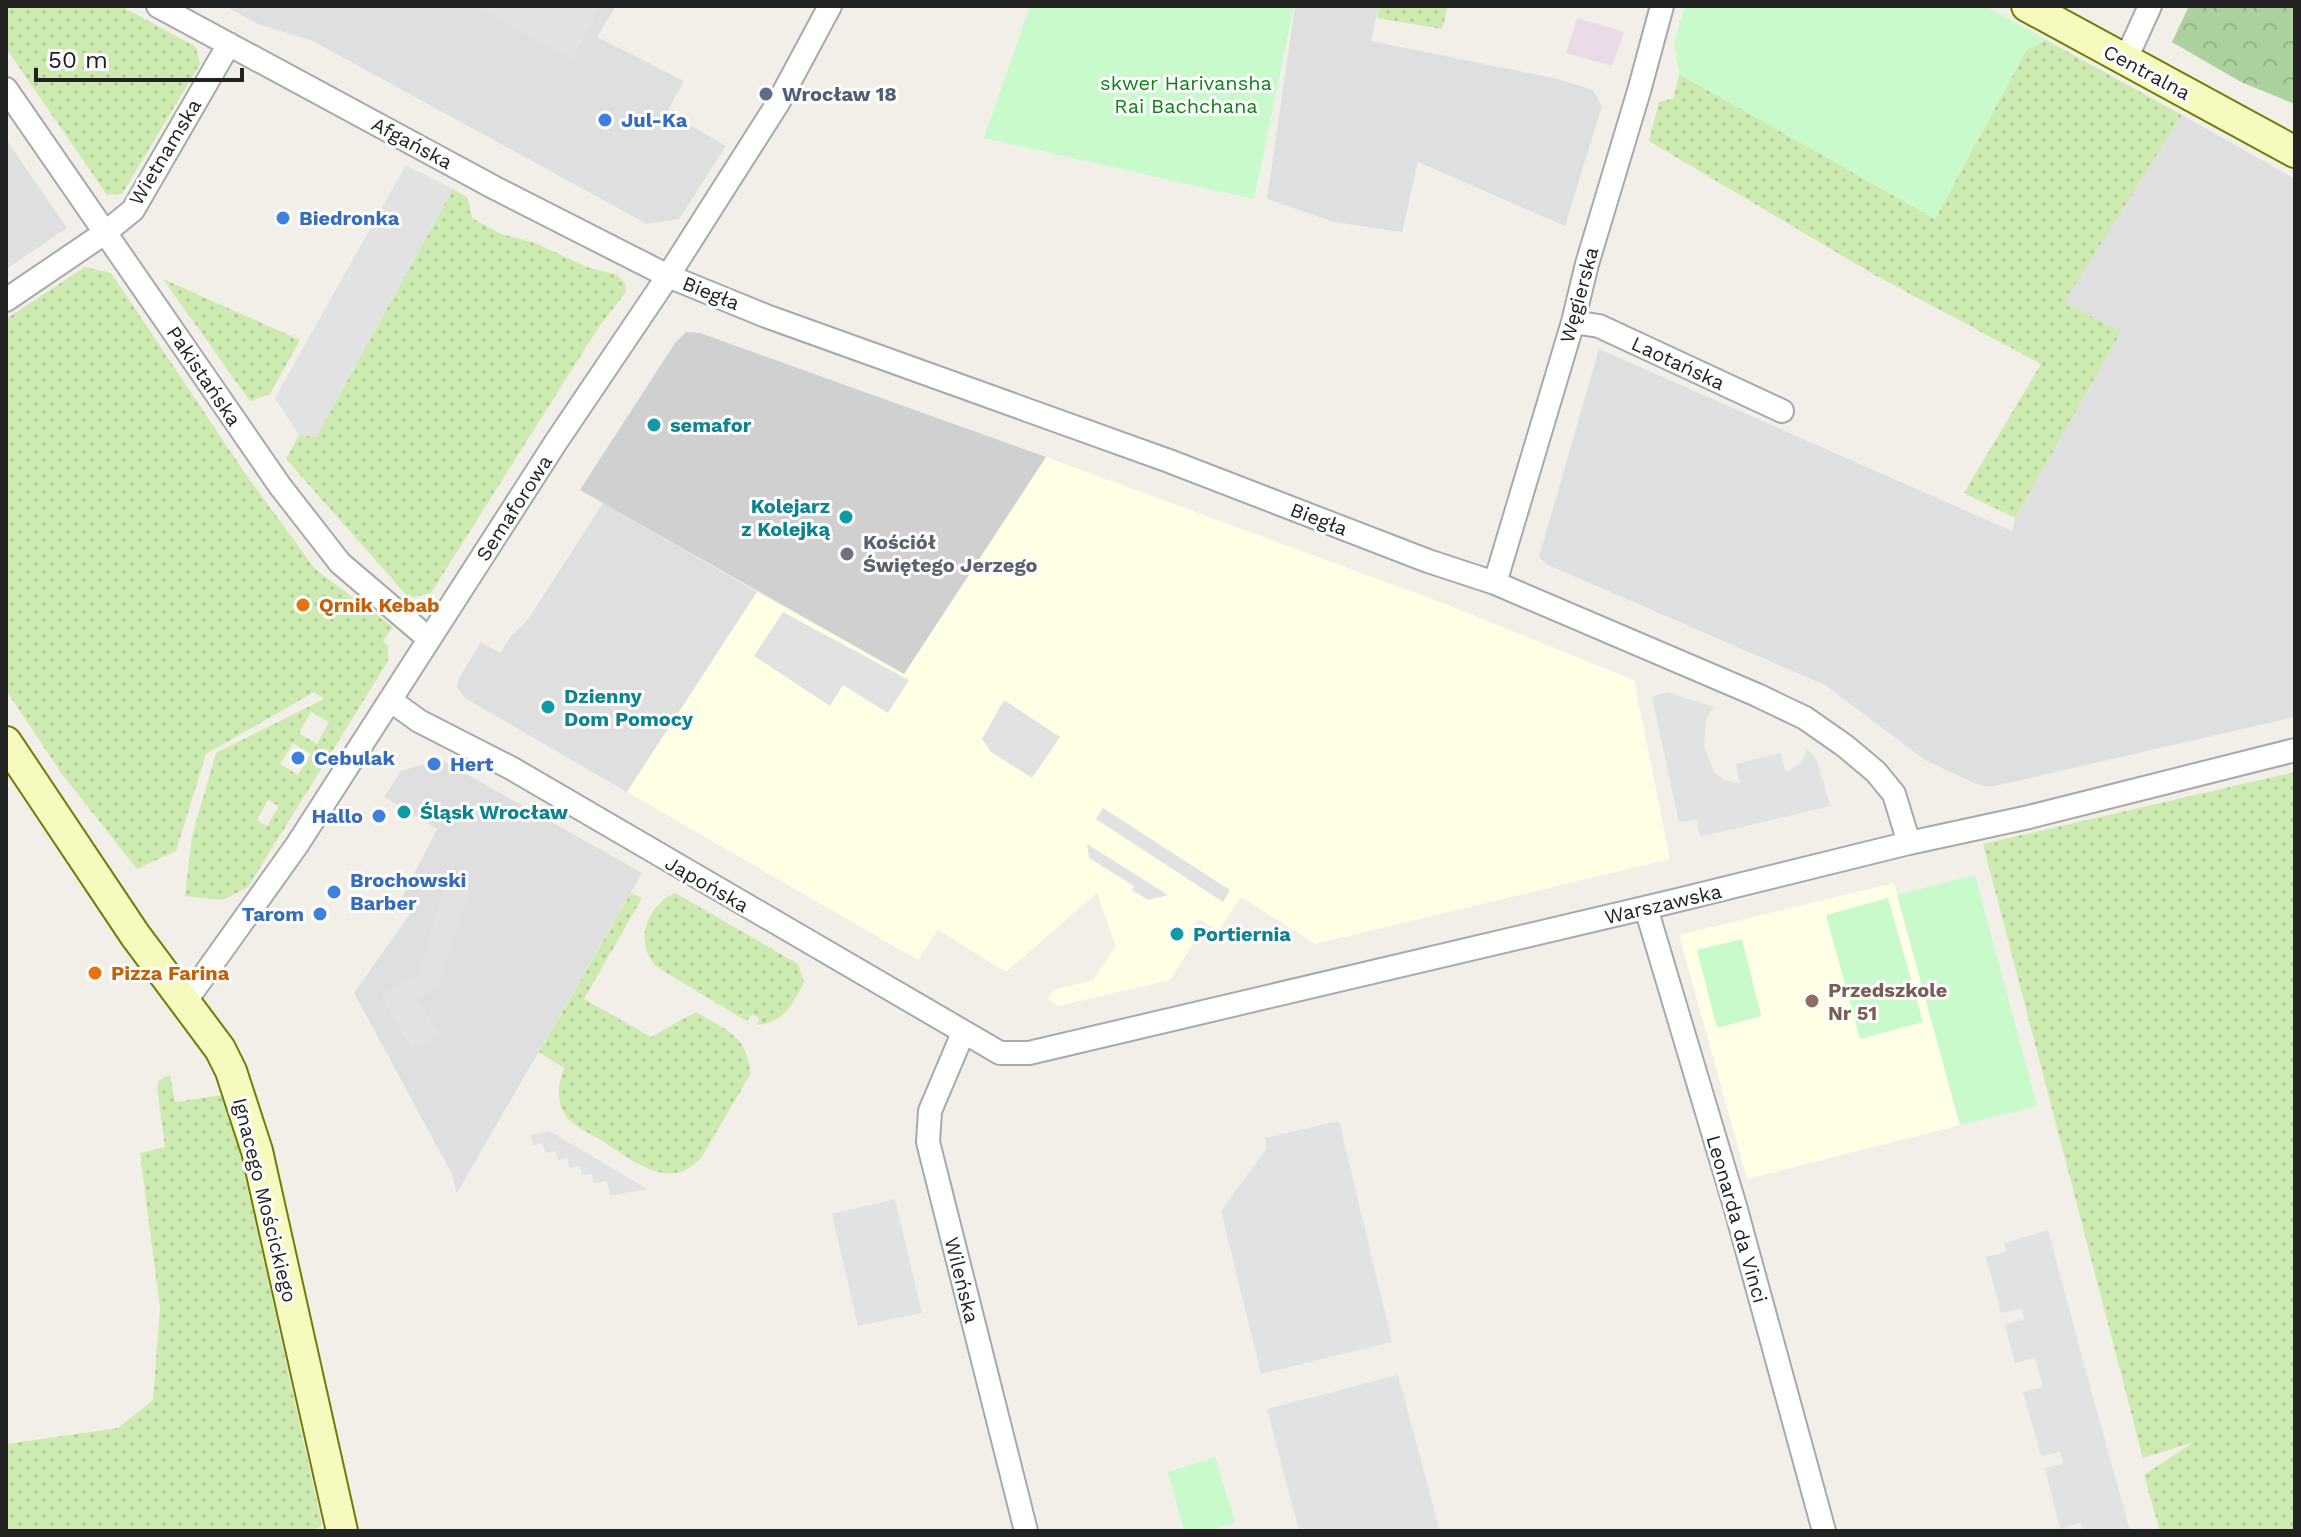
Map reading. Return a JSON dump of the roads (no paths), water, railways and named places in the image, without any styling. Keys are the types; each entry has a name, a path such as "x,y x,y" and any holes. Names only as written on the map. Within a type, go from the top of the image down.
{"street":[{"name":"Afgańska","path":"158,6 495,188 668,276"},
{"name":"Semaforowa","path":"185,1002 297,845 668,276 778,103 830,6"},
{"name":"Węgierska","path":"1495,583 1662,6"},
{"name":"Centralna","path":"2027,6 2125,61 2282,136 2295,152"},
{"path":"2125,61 2150,6"},
{"name":"Wietnamska","path":"6,300 133,210 229,44"},
{"name":"Pakistańska","path":"6,89 253,448 340,563 410,626 429,639"},
{"name":"Biegła","path":"668,276 781,321 1169,461 1428,561 1495,583 1709,673 1805,718 1845,746 1894,794 1909,843"},
{"name":"Laotańska","path":"1573,322 1599,326 1782,411"},
{"name":"Japońska","path":"390,700 419,721 511,768 963,1033 1000,1053 1029,1053"},
{"name":"Ignacego Mościckiego","path":"6,742 135,935 220,1049 231,1071 257,1151 342,1531"},
{"name":"Warszawska","path":"1029,1053 2029,817 2295,750"},
{"name":"Leonarda da Vinci","path":"1646,908 1729,1185 1824,1531"},
{"name":"Wileńska","path":"963,1033 930,1111 928,1142 1026,1531"}],"place":[{"name":"Wrocław 18","path":"766,94"},
{"name":"Jul-Ka","path":"605,120"},
{"name":"Biedronka","path":"283,218"},
{"name":"semafor","path":"654,425"},
{"name":"Kolejarz z Kolejką","path":"846,517"},
{"name":"Kościół Świętego Jerzego","path":"847,554"},
{"name":"Qrnik Kebab","path":"303,605"},
{"name":"Dzienny Dom Pomocy","path":"548,707"},
{"name":"Cebulak","path":"298,758"},
{"name":"Hert","path":"434,764"},
{"name":"Śląsk Wrocław","path":"404,812"},
{"name":"Hallo","path":"379,816"},
{"name":"Brochowski Barber","path":"334,892"},
{"name":"Tarom","path":"320,914"},
{"name":"Portiernia","path":"1177,934"},
{"name":"Pizza Farina","path":"95,973"},
{"name":"Przedszkole Nr 51","path":"1812,1001"}],"park label":[{"name":"skwer Harivansha Rai Bachchana","path":"1186,94"}]}
